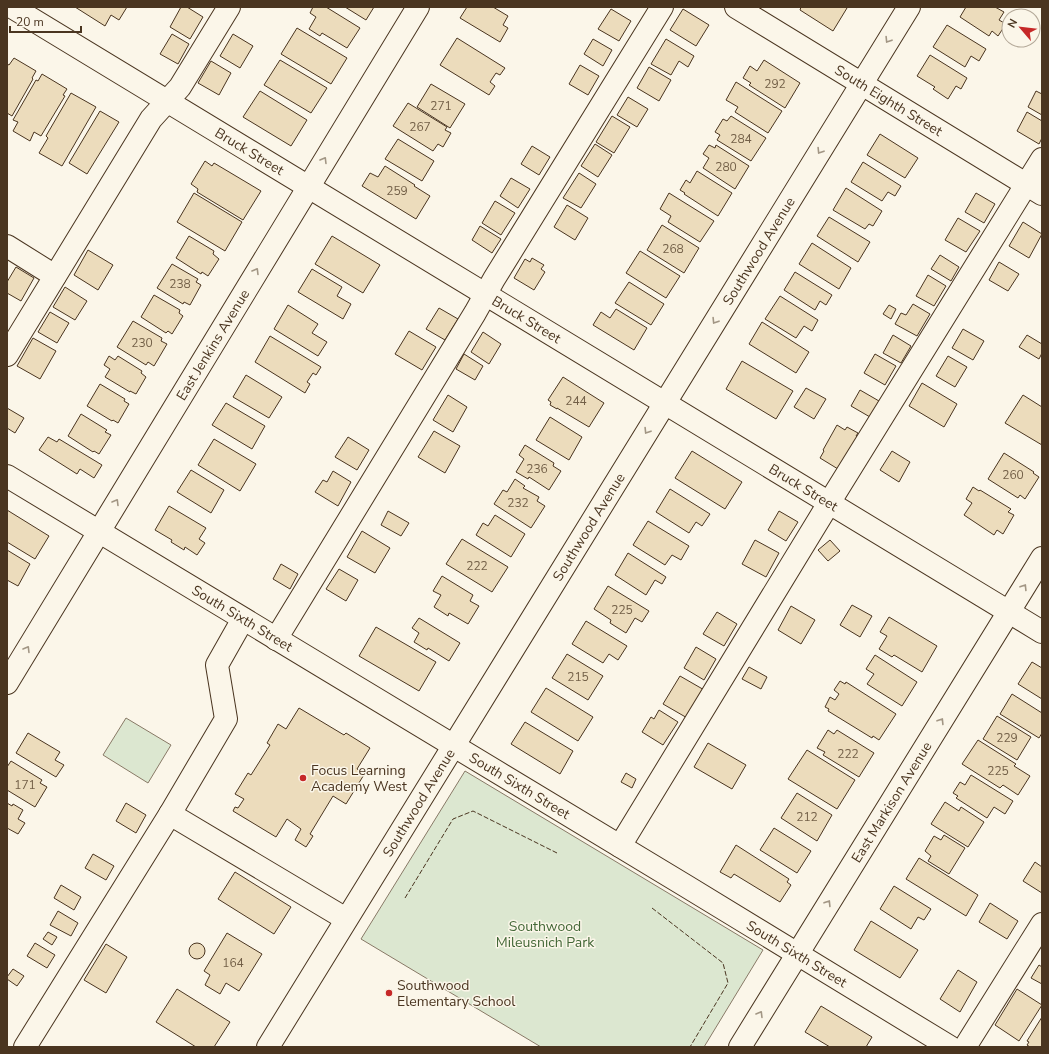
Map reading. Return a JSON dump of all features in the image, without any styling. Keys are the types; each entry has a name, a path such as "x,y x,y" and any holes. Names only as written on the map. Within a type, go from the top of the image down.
{"street":[{"path":"7,355 151,119 180,87 229,7"},
{"name":"East Jenkins Avenue","path":"7,683 418,7"},
{"path":"276,638 487,295 498,272 662,7"},
{"name":"South Eighth Street","path":"736,7 1034,189"},
{"name":"Southwood Avenue","path":"268,1047 664,402 909,7"},
{"name":"Bruck Street","path":"19,9 167,102 1042,632"},
{"path":"620,846 829,503 1034,189 1042,159"},
{"path":"7,246 55,276"},
{"name":"South Sixth Street","path":"7,476 798,953 950,1047"},
{"name":"East Markison Avenue","path":"740,1047 1042,558"},
{"path":"26,1047 170,814 226,719 217,665 243,619"},
{"path":"170,814 346,918"},
{"path":"965,1047 1042,924"}],"green space":[{"path":"126,718 171,745 148,783 103,755"},
{"name":"Southwood Mileusnich Park","path":"465,771 763,950 704,1047 541,1047 361,939"}],"building":[{"path":"75,7 127,7 119,20 111,15 105,26"},
{"path":"181,7 187,7 203,17 190,39 170,27"},
{"path":"313,7 326,7 360,28 347,48 322,33 320,36 309,29 316,17 310,13"},
{"path":"345,7 374,7 366,20"},
{"path":"467,7 493,7 508,16 503,25 508,28 500,42 460,18"},
{"path":"801,7 847,8 833,31 800,10"},
{"path":"966,7 995,7 1001,10 1001,17 999,20 1001,21 1001,32 998,36 992,31 989,36 960,17"},
{"path":"611,9 631,21 619,41 598,29"},
{"path":"683,9 709,25 696,46 670,30"},
{"path":"947,25 986,49 979,61 971,56 965,67 933,47"},
{"path":"297,28 347,58 331,84 281,54"},
{"path":"172,34 189,44 178,64 160,54"},
{"path":"233,34 253,46 240,68 220,56"},
{"path":"457,38 505,68 500,75 496,73 490,82 495,86 489,95 440,65"},
{"path":"593,39 612,50 603,66 584,54"},
{"path":"666,39 694,56 688,67 679,61 671,75 651,64"},
{"path":"930,55 967,78 961,89 956,86 948,99 933,89 935,87 917,76"},
{"path":"14,58 36,71 12,116 7,113 7,64 9,65"},
{"path":"280,60 327,88 311,113 264,85"},
{"path":"764,60 800,83 785,108 749,85 751,83 743,78 750,66 757,71"},
{"path":"211,61 231,73 219,95 198,83"},
{"path":"580,65 599,76 588,95 569,84"},
{"path":"649,67 671,80 659,101 637,88"},
{"path":"42,74 67,89 63,95 65,96 41,136 34,132 30,141 13,131 18,122 13,120 36,80 38,81"},
{"path":"736,82 782,111 768,133 735,112 738,107 726,100"},
{"path":"431,84 465,104 450,128 417,107"},
{"path":"260,91 307,120 291,146 243,117"},
{"path":"1036,91 1042,94 1042,115 1028,107"},
{"path":"71,93 96,107 62,166 39,153 48,138 46,136"},
{"path":"628,97 648,109 637,127 617,115"},
{"path":"408,103 447,127 445,130 451,133 443,147 438,144 433,151 393,126"},
{"path":"100,111 119,122 87,174 69,163"},
{"path":"1027,112 1042,121 1042,138 1039,144 1017,131"},
{"path":"612,116 630,127 614,153 596,142"},
{"path":"731,116 766,138 751,161 717,140 720,135 715,132 723,119 727,121"},
{"path":"880,134 918,158 905,178 867,155"},
{"path":"398,139 434,161 422,181 385,159"},
{"path":"595,144 612,155 598,177 581,166"},
{"path":"709,145 715,148 716,145 749,166 735,189 703,168 709,158 703,154"},
{"path":"532,146 550,157 539,175 521,164"},
{"path":"205,161 212,166 214,163 261,191 243,220 197,192 198,189 191,184"},
{"path":"863,162 901,186 895,196 888,192 882,201 851,182"},
{"path":"385,166 430,196 416,219 362,186 370,173 378,177"},
{"path":"697,171 732,193 718,216 680,190 686,180 690,183"},
{"path":"579,173 596,184 581,208 563,198"},
{"path":"511,178 530,189 518,208 500,196"},
{"path":"846,188 882,211 873,226 869,224 865,229 833,210"},
{"path":"194,193 242,222 225,251 177,222"},
{"path":"669,193 714,221 700,242 668,222 671,216 660,209"},
{"path":"976,193 995,204 984,223 965,212"},
{"path":"495,201 515,213 501,235 482,223"},
{"path":"567,205 588,218 575,240 554,227"},
{"path":"829,217 870,242 858,262 817,236"},
{"path":"958,218 980,231 966,252 945,240"},
{"path":"1023,222 1042,234 1029,258 1009,246"},
{"path":"662,225 699,248 684,273 647,250"},
{"path":"480,226 501,239 492,253 472,240"},
{"path":"189,236 214,251 213,254 219,259 208,276 202,272 201,274 176,258"},
{"path":"332,236 380,265 363,293 315,264"},
{"path":"812,243 851,268 839,289 799,264"},
{"path":"88,250 113,265 98,290 74,275"},
{"path":"640,251 680,276 666,298 626,273"},
{"path":"940,255 959,267 951,281 931,269"},
{"path":"532,258 544,265 541,269 545,272 534,290 514,278 525,259 530,262"},
{"path":"999,262 1019,274 1008,291 989,280"},
{"path":"172,264 198,279 196,282 201,285 190,305 184,302 183,304 157,288"},
{"path":"16,267 34,278 21,301 7,293 7,282"},
{"path":"312,269 342,287 337,296 351,304 343,319 298,292"},
{"path":"795,272 832,295 826,305 820,301 815,310 784,290"},
{"path":"928,275 946,286 934,306 916,296"},
{"path":"629,282 664,304 651,325 615,303"},
{"path":"65,287 87,301 75,320 53,307"},
{"path":"154,295 180,310 179,313 183,316 172,334 168,331 166,333 141,317"},
{"path":"780,296 818,320 812,331 804,326 796,338 765,319"},
{"path":"913,304 930,314 917,336 895,324 901,313 906,315"},
{"path":"288,305 318,324 312,333 327,342 318,356 274,329"},
{"path":"889,305 896,309 891,319 883,314"},
{"path":"439,308 458,319 445,340 426,329"},
{"path":"616,309 647,328 634,350 593,325 601,312 610,318"},
{"path":"50,312 69,323 57,343 38,332"},
{"path":"133,321 162,338 161,341 167,344 154,366 148,362 146,365 117,347"},
{"path":"762,322 809,352 796,373 749,344"},
{"path":"963,329 984,341 973,360 952,348"},
{"path":"409,331 436,347 422,370 395,354"},
{"path":"483,332 501,344 489,364 471,352"},
{"path":"893,335 911,346 901,363 883,353"},
{"path":"1027,335 1042,344 1042,353 1039,359 1019,347"},
{"path":"270,336 321,367 316,375 313,373 307,382 310,384 305,393 255,362"},
{"path":"33,338 56,351 40,379 17,366"},
{"path":"464,354 483,366 475,380 456,369"},
{"path":"875,354 896,366 885,385 864,373"},
{"path":"109,356 115,360 118,356 142,371 141,373 146,377 136,394 105,377 110,369 104,365"},
{"path":"948,356 967,367 955,387 936,376"},
{"path":"742,361 793,391 776,419 726,389"},
{"path":"246,375 282,397 269,418 233,397"},
{"path":"563,377 604,403 589,427 550,405 551,402 548,400"},
{"path":"922,383 957,404 944,427 909,406"},
{"path":"100,384 125,399 124,401 129,404 118,423 87,406"},
{"path":"806,388 826,399 814,419 794,407"},
{"path":"860,390 879,401 870,417 851,406"},
{"path":"448,395 467,407 453,432 433,420"},
{"path":"1023,395 1042,407 1042,445 1005,423"},
{"path":"226,403 265,426 252,449 212,425"},
{"path":"7,408 24,418 15,433 7,428"},
{"path":"81,414 107,430 105,432 111,435 99,454 94,451 93,452 68,436"},
{"path":"550,417 582,437 569,460 536,440"},
{"path":"837,425 845,430 847,427 858,433 856,436 860,439 838,469 820,458"},
{"path":"434,431 460,446 445,473 418,457"},
{"path":"48,437 57,442 59,439 102,465 94,478 80,469 77,474 39,450"},
{"path":"348,437 369,450 357,470 335,457"},
{"path":"214,439 256,464 240,491 198,465"},
{"path":"525,445 554,463 553,466 561,471 549,490 529,477 528,479 516,472 524,459 519,455"},
{"path":"692,451 742,482 725,509 675,478"},
{"path":"892,451 910,462 899,482 880,470"},
{"path":"1004,453 1034,472 1033,473 1039,477 1025,499 1020,495 1018,498 988,479"},
{"path":"191,470 224,490 211,513 177,492"},
{"path":"333,471 351,482 338,506 315,492 323,480 327,482"},
{"path":"515,479 525,486 523,488 539,497 537,501 545,506 531,528 494,504 503,490 507,492"},
{"path":"973,487 1011,509 1008,512 1014,515 1003,534 997,530 994,535 964,515 972,503 966,499"},
{"path":"670,489 710,514 702,526 696,522 689,533 656,512"},
{"path":"169,506 206,528 199,539 205,543 197,555 185,547 184,550 171,542 172,540 155,530"},
{"path":"7,510 49,536 35,559 7,542"},
{"path":"388,511 409,523 401,536 381,525"},
{"path":"779,511 798,522 786,541 768,530"},
{"path":"495,515 525,534 511,557 476,535 483,523 488,526"},
{"path":"648,521 689,546 681,560 672,555 665,565 633,545"},
{"path":"362,531 390,548 375,573 347,557"},
{"path":"462,539 508,567 492,592 446,564"},
{"path":"755,540 779,553 766,577 742,564"},
{"path":"830,540 840,551 828,561 818,550"},
{"path":"7,550 30,564 18,586 7,580"},
{"path":"628,553 666,577 662,584 655,580 646,595 615,575"},
{"path":"281,564 298,574 290,589 273,579"},
{"path":"339,569 358,580 346,601 326,589"},
{"path":"442,576 473,595 470,601 479,606 468,624 449,613 448,616 434,607 441,595 433,591"},
{"path":"608,586 649,611 642,622 635,618 626,633 610,623 611,620 594,609"},
{"path":"852,605 872,616 860,637 840,625"},
{"path":"791,606 815,620 801,644 778,630"},
{"path":"717,612 737,624 724,646 703,634"},
{"path":"889,617 937,646 922,672 894,655 892,657 879,649 887,636 880,632"},
{"path":"419,618 460,643 449,661 428,648 427,650 414,642 419,633 412,628"},
{"path":"586,621 627,646 618,660 609,654 603,663 572,644"},
{"path":"376,627 436,662 419,691 359,656"},
{"path":"696,647 716,659 704,680 684,668"},
{"path":"567,654 603,676 588,700 552,678"},
{"path":"875,655 917,682 902,706 867,684 874,674 866,669"},
{"path":"1032,662 1042,668 1042,699 1018,684"},
{"path":"749,667 767,677 761,689 742,679"},
{"path":"680,676 706,691 689,719 663,704"},
{"path":"840,681 845,684 846,682 896,714 879,740 873,736 872,738 828,711 829,709 825,707 830,697 835,700 839,694 834,690"},
{"path":"546,688 593,717 578,741 531,712"},
{"path":"1012,694 1042,713 1042,733 1039,738 1000,714"},
{"name":"Focus Learning Academy West","path":"299,708 344,735 346,733 370,748 357,769 365,773 346,804 333,796 310,834 313,836 306,847 295,840 301,829 287,819 276,837 233,811 235,807 238,808 244,799 235,794 248,773 251,775 270,745 267,743 278,724 286,729"},
{"path":"659,710 678,722 663,745 642,732 651,717 654,719"},
{"path":"997,716 1031,737 1017,760 983,739"},
{"path":"525,722 573,751 560,774 511,744"},
{"path":"828,730 834,734 837,730 874,753 859,777 823,755 825,752 817,748"},
{"path":"28,733 60,752 55,760 64,765 56,777 16,753"},
{"path":"978,740 1016,764 1014,766 1030,776 1018,795 1003,785 1000,788 962,764"},
{"path":"708,743 746,765 732,789 694,767"},
{"path":"807,750 855,780 837,809 788,779"},
{"path":"11,761 42,780 40,783 47,787 35,807 7,790 7,767"},
{"path":"626,773 636,779 632,788 621,782"},
{"path":"971,775 1013,801 1005,814 994,807 987,818 956,798 958,796 953,793 960,782 965,785"},
{"path":"797,793 832,815 817,841 781,818"},
{"path":"945,802 959,811 961,807 984,822 968,847 931,824"},
{"path":"7,803 12,806 13,804 23,810 18,819 25,823 18,834 7,828"},
{"path":"126,803 146,815 136,833 116,821"},
{"path":"774,828 811,851 797,873 760,850"},
{"path":"944,835 965,848 949,874 928,861 931,856 925,851 934,836 941,840"},
{"path":"736,845 789,879 787,882 791,885 780,902 734,874 731,878 720,872"},
{"path":"93,854 114,866 106,880 85,868"},
{"path":"919,858 978,895 966,916 906,879"},
{"path":"1035,862 1042,867 1042,893 1023,881"},
{"path":"235,872 291,907 274,934 218,899"},
{"path":"61,885 81,897 74,910 54,898"},
{"path":"894,886 931,909 924,920 918,917 911,929 880,909"},
{"path":"990,903 1018,921 1007,939 979,922"},
{"path":"58,911 78,923 71,936 50,925"},
{"path":"871,921 918,950 900,978 854,950"},
{"path":"48,932 57,937 52,945 43,939"},
{"path":"227,933 262,954 239,991 226,983 220,994 205,985 210,975 204,971"},
{"path":"35,943 55,955 47,968 27,956"},
{"path":"197,943 204,948 205,951 200,958 197,959 190,954 189,951 194,944"},
{"path":"106,944 127,957 106,993 84,980"},
{"path":"1039,965 1042,967 1042,984 1031,978"},
{"path":"13,969 24,976 17,986 7,979"},
{"path":"958,970 977,982 960,1012 940,999"},
{"path":"177,989 230,1022 214,1047 196,1047 156,1022"},
{"path":"1017,989 1042,1005 1019,1041 995,1025"},
{"path":"821,1006 872,1037 866,1047 830,1047 805,1032"},
{"path":"1042,1017 1042,1047 1030,1047 1027,1045 1029,1042 1027,1041"}],"fence":[{"path":"405,898 453,819 473,811 557,853"},
{"path":"652,908 723,963 728,983 690,1047"}],"place":[{"name":"Focus Learning Academy West","path":"303,778"},
{"name":"Southwood Elementary School","path":"389,993"}]}
